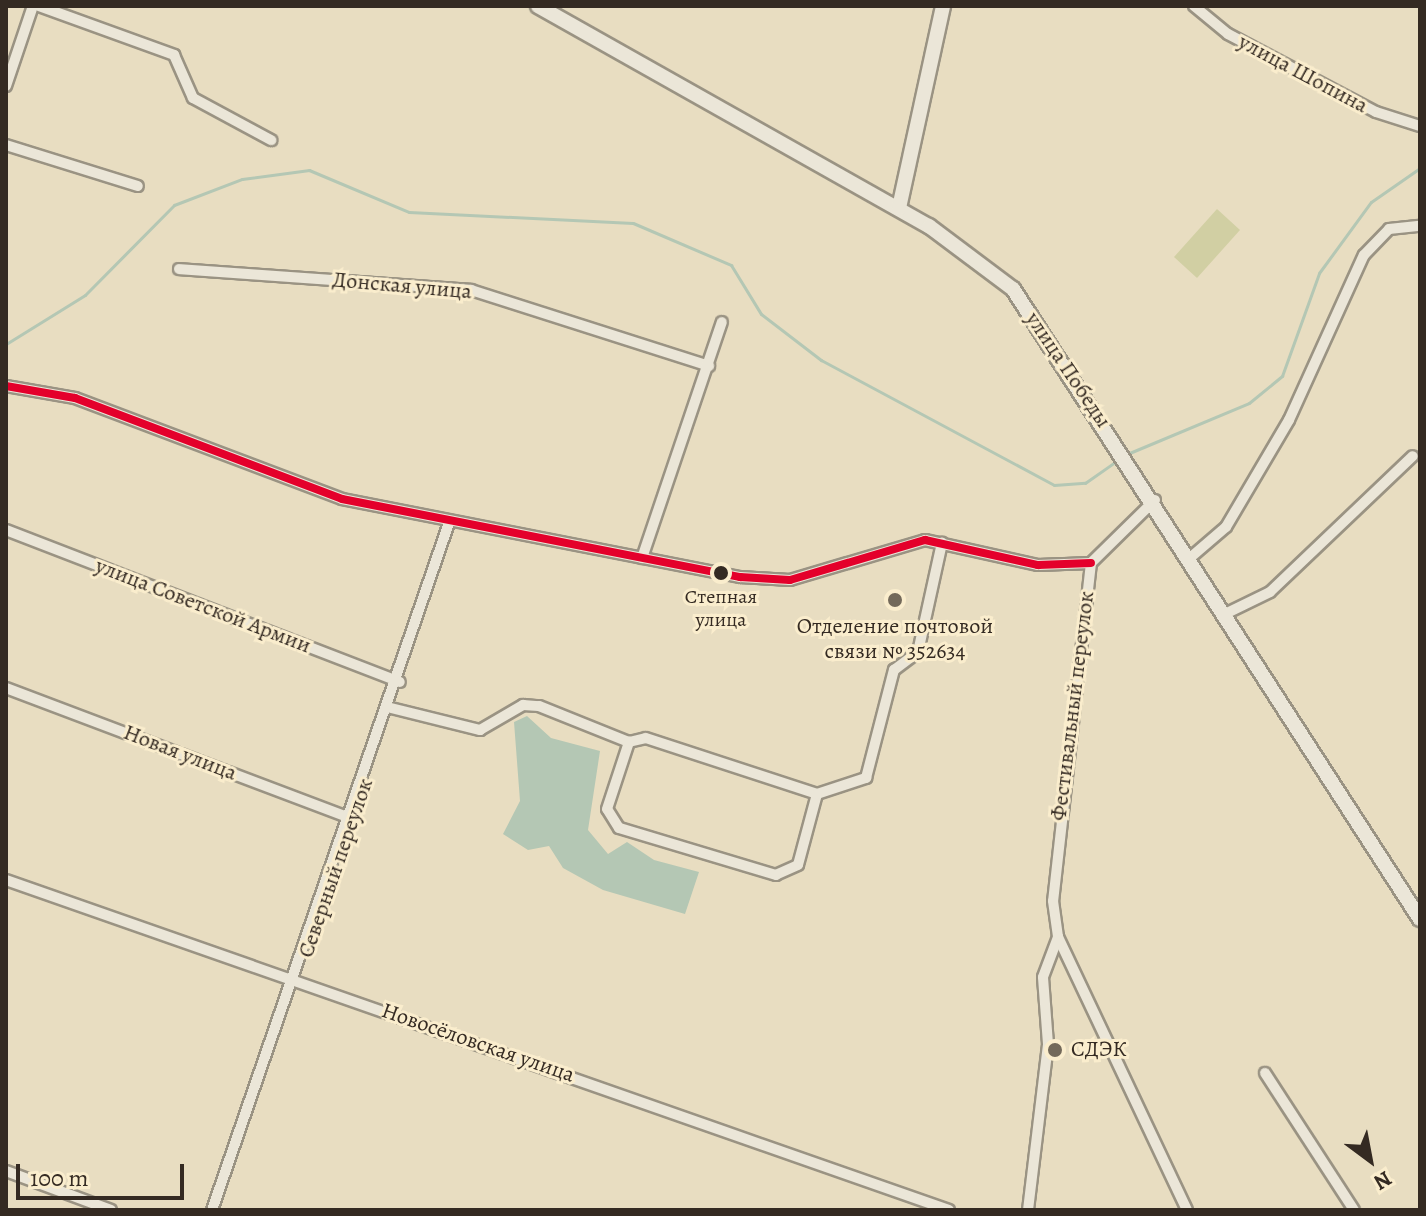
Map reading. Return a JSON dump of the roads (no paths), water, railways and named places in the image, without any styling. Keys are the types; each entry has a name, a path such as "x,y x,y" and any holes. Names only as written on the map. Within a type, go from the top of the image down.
{"street":[{"path":"6,86 36,6 174,55 193,98 271,140"},
{"name":"улица Победы","path":"538,6 899,208 974,253 1013,289 1135,469 1420,919"},
{"path":"899,208 943,6"},
{"name":"улица Шопина","path":"1194,6 1228,34 1376,112 1420,126"},
{"path":"6,145 138,186"},
{"path":"1191,557 1226,527 1289,420 1364,255 1389,229 1420,226"},
{"name":"Донская улица","path":"179,269 471,290 709,366"},
{"path":"642,558 722,322"},
{"path":"6,386 75,398 342,499 449,523 642,558 790,580 925,540 1038,565 1091,563"},
{"path":"1227,613 1270,592 1418,460"},
{"name":"Фестивальный переулок","path":"1155,500 1091,563 1054,847 1058,937 1187,1210"},
{"name":"Северный переулок","path":"212,1210 298,980 400,682 449,523"},
{"name":"улица Советской Армии","path":"6,530 400,682"},
{"path":"391,708 480,730 523,705 539,706 629,742 646,738 817,794 866,778 894,670 918,652 942,543"},
{"name":"Новая улица","path":"6,688 353,819"},
{"path":"629,742 607,809 619,828 776,875 798,865 817,794"},
{"name":"Новосёловская улица","path":"6,880 949,1210"},
{"name":"Фестивальный переулок","path":"1028,1210 1048,1044 1043,977 1058,937"},
{"path":"1265,1073 1354,1210"},
{"path":"6,1171 111,1210"}],"waterway":[{"path":"1127,454 1249,403 1282,376 1319,273 1371,202 1420,168"},
{"path":"6,344 85,295 174,205 242,179 309,170 409,212 633,223 731,265 761,314 821,360 1054,485 1085,483 1117,461"}],"place":[{"name":"Степная улица","path":"721,573"},
{"name":"Отделение почтовой связи № 352634","path":"895,600"},
{"name":"СДЭК","path":"1055,1050"}]}
